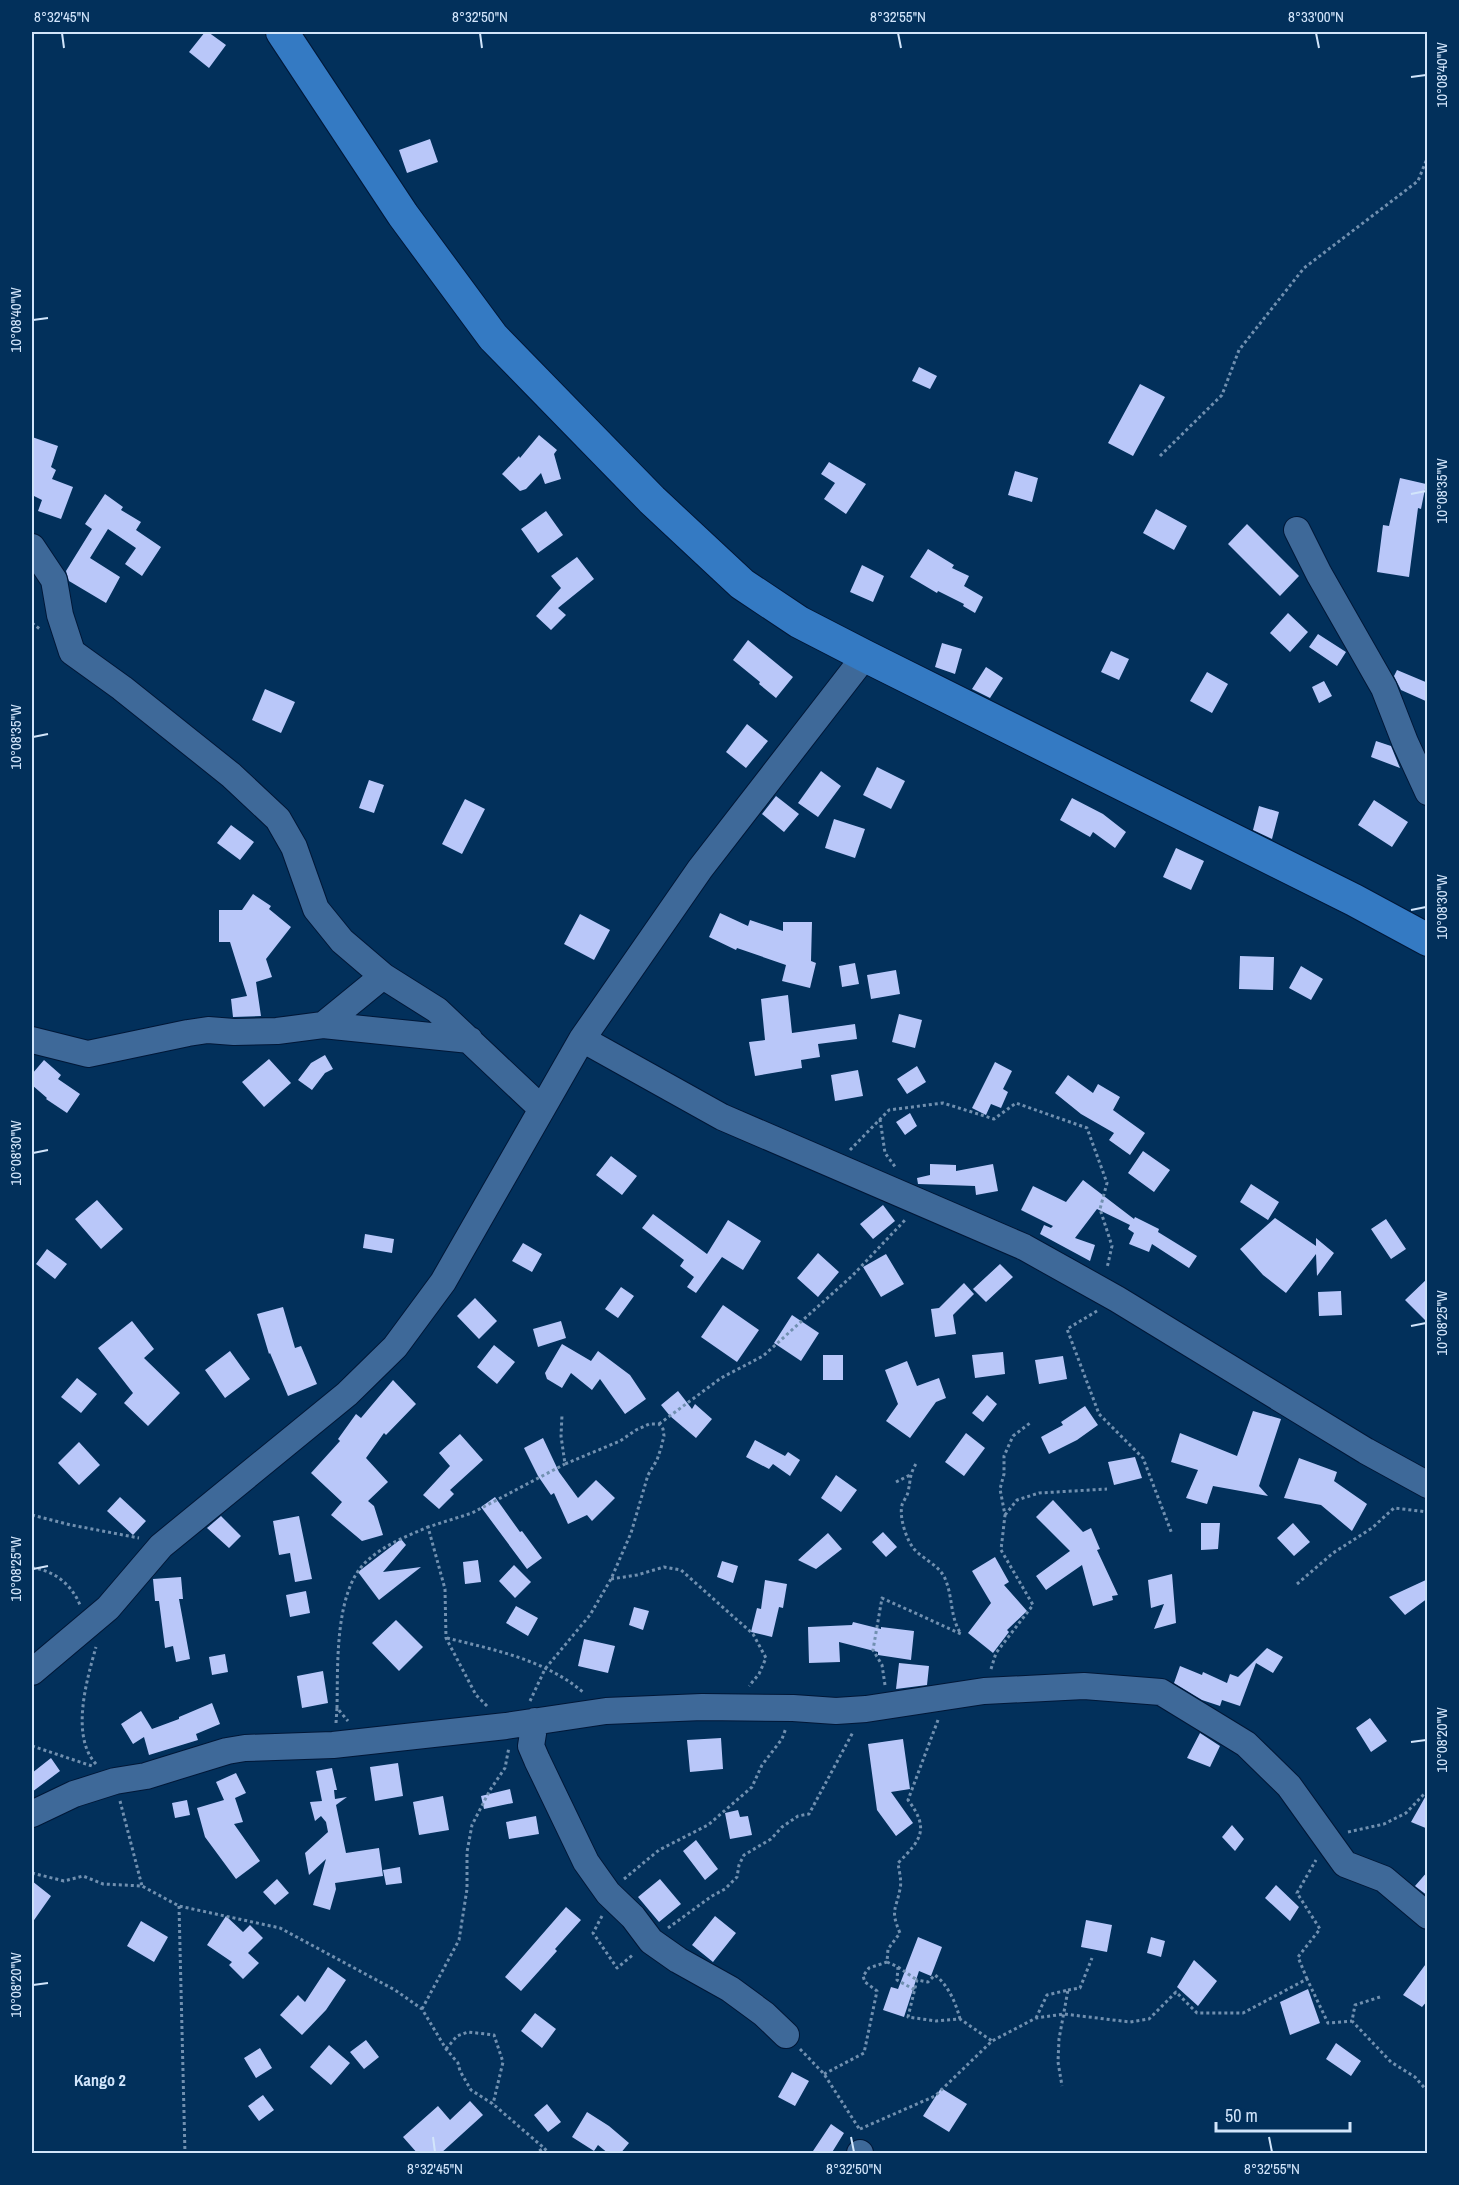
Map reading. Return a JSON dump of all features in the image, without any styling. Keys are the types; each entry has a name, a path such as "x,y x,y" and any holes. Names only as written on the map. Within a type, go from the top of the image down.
{"main road":[{"path":"282,32 403,215 493,337 652,500 742,584 799,622 1354,900 1428,940"}],"street":[{"path":"1297,530 1318,574 1384,688 1428,792"},
{"path":"32,547 54,580 60,615 72,652 122,688 231,775 278,819 294,847 316,909 342,941 383,976 437,1010 541,1108"},
{"path":"32,1672 92,1635 108,1608 161,1546 338,1402 395,1347 443,1282 582,1040 700,869 865,656"},
{"path":"324,1025 383,976"},
{"path":"32,1040 88,1054 188,1032 277,1031 324,1025 470,1040"},
{"path":"582,1040 722,1117 1024,1247 1428,1485"},
{"path":"32,1814 74,1794 115,1781 146,1776 245,1748 333,1745 520,1724 606,1711 744,1707 836,1711 984,1691 1084,1686 1161,1692 1246,1744 1289,1786 1345,1864 1384,1879 1428,1916"},
{"path":"520,1724 586,1862 608,1893 633,1917 651,1941 678,1960 730,1989 764,2014 786,2035"}],"path":[{"path":"1160,456 1222,395 1239,350 1304,268 1418,180 1428,156"},
{"path":"835,1166 889,1110 943,1103 994,1119 1016,1103 1087,1128 1107,1183 1100,1209 1112,1246 1109,1295 1067,1329 1099,1414 1143,1458 1172,1534"},
{"path":"880,1119 885,1153 898,1171"},
{"path":"337,1708 339,1651 344,1605 354,1576 366,1561 387,1546 428,1527 472,1514 565,1464 620,1441 649,1424 658,1424 721,1378 763,1356 853,1275 922,1203"},
{"path":"562,1415 561,1436 565,1464"},
{"path":"984,1691 996,1653 1033,1605 1001,1550 1005,1515 1000,1489 1004,1474 1004,1456 1013,1436 1030,1423"},
{"path":"422,2009 459,1940 468,1889 467,1852 472,1825 490,1790 506,1768 510,1736 520,1724 545,1669 591,1615 611,1579 631,1533 648,1475 661,1448 664,1436 658,1424"},
{"path":"651,1941 725,1889 737,1877 744,1855 771,1839 782,1827 798,1816 809,1814 876,1707 882,1665 873,1650 882,1599 961,1634 950,1607 946,1580 936,1566 914,1548 905,1532 902,1507 908,1493 910,1475 917,1462"},
{"path":"896,1482 910,1475"},
{"path":"1005,1515 1017,1500 1039,1493 1107,1489"},
{"path":"1297,1584 1333,1553 1372,1528 1394,1508 1428,1512"},
{"path":"32,1515 138,1538 161,1546"},
{"path":"428,1527 445,1589 446,1638 476,1695 520,1724"},
{"path":"611,1579 637,1575 664,1567 681,1570 753,1635 766,1658 759,1674 750,1683 744,1707"},
{"path":"32,1568 51,1573 67,1583 80,1602 92,1635 82,1722 86,1746 92,1759 101,1769 32,1746"},
{"path":"446,1638 513,1655 568,1679 606,1711"},
{"path":"887,1962 888,1949 900,1933 894,1920 895,1902 901,1887 898,1863 917,1844 922,1829 919,1815 908,1800 948,1696"},
{"path":"617,1968 593,1933 605,1909 608,1893 659,1850 708,1825 752,1787 762,1765 782,1739 793,1708"},
{"path":"115,1781 142,1886"},
{"path":"32,1873 64,1881 83,1876 102,1884 142,1886 179,1906 280,1928 395,1990 422,2009 446,2049 458,2063 471,2090 493,2104 550,2154"},
{"path":"179,1906 185,2154"},
{"path":"1035,2018 1047,1995 1080,1988 1092,1958"},
{"path":"824,2074 864,2053 877,1991 865,1982 863,1976 869,1968 887,1962 917,1980 928,1983 935,1975 943,1982 958,2009 960,2019"},
{"path":"898,1967 897,1980 915,1990"},
{"path":"786,2035 824,2074 860,2145 935,2096 992,2041 1035,2018 1064,2014 1130,2022 1149,2019 1176,1992 1197,2013 1243,2013 1307,1978 1328,2023 1352,2021"},
{"path":"917,1980 908,2017 936,2021 960,2019 992,2041"},
{"path":"1062,2085 1058,2062 1059,2039 1068,1990"},
{"path":"1352,2021 1355,2005 1380,1997"},
{"path":"1352,2021 1391,2062 1415,2077 1428,2092"},
{"path":"446,2049 457,2036 468,2032 494,2035 503,2062 493,2104"},
{"path":"534,2154 544,2148"}],"building":[{"path":"205,32 226,45 209,68 189,52"},
{"path":"430,139 438,162 407,173 399,150"},
{"path":"919,367 937,376 930,389 912,381"},
{"path":"1140,384 1165,397 1133,456 1108,443"},
{"path":"539,435 557,450 554,454 561,479 545,484 541,473 526,489 520,491 502,474 519,456 520,458"},
{"path":"32,437 58,446 51,467 56,470 52,479 73,487 61,519 38,511 42,500 32,495"},
{"path":"829,462 866,484 846,514 824,499 835,483 821,474"},
{"path":"1015,471 1038,478 1032,502 1008,495"},
{"path":"1400,478 1426,484 1421,509 1418,508 1409,577 1377,572 1383,525 1389,526"},
{"path":"105,494 123,507 121,510 141,522 136,530 161,547 142,576 125,564 136,548 108,529 90,558 120,577 106,603 69,581 66,571 92,529 85,524"},
{"path":"1156,509 1187,526 1174,550 1143,533"},
{"path":"546,511 563,535 538,553 521,529"},
{"path":"1247,524 1299,576 1280,596 1228,544"},
{"path":"928,549 954,565 952,568 969,576 964,586 983,597 975,613 963,606 964,604 938,591 937,593 910,577"},
{"path":"577,557 594,579 558,608 566,615 551,630 536,616 561,588 551,576"},
{"path":"862,565 884,576 873,602 850,592"},
{"path":"1288,613 1308,632 1290,652 1270,633"},
{"path":"1318,634 1346,652 1337,666 1309,647"},
{"path":"748,640 793,677 776,698 733,660"},
{"path":"942,643 962,649 955,674 935,667"},
{"path":"1111,651 1129,659 1119,680 1101,672"},
{"path":"986,667 1003,678 990,698 972,689"},
{"path":"1397,670 1428,683 1428,702 1401,690 1394,676"},
{"path":"1207,672 1228,684 1212,713 1190,701"},
{"path":"1324,681 1332,696 1319,703 1312,687"},
{"path":"265,689 295,702 281,733 252,720"},
{"path":"747,724 768,741 746,768 726,752"},
{"path":"1376,741 1391,746 1400,768 1371,757"},
{"path":"877,767 905,781 891,809 863,795"},
{"path":"821,771 841,786 818,817 798,803"},
{"path":"369,780 384,785 374,813 359,808"},
{"path":"776,796 799,814 784,832 762,814"},
{"path":"1072,798 1103,814 1126,832 1115,848 1093,832 1090,837 1060,820"},
{"path":"465,799 485,809 462,854 442,844"},
{"path":"1374,800 1408,822 1392,847 1358,825"},
{"path":"1259,806 1279,812 1272,839 1253,830"},
{"path":"834,819 865,829 855,858 825,848"},
{"path":"231,825 254,842 240,860 217,843"},
{"path":"1176,848 1204,861 1191,890 1163,877"},
{"path":"253,894 271,906 269,909 291,927 266,959 272,977 256,982 261,1016 233,1017 231,999 247,996 230,942 219,942 219,910 242,910"},
{"path":"720,913 748,926 750,920 783,931 783,922 812,922 811,961 816,963 810,988 782,981 786,965 737,948 736,950 709,937"},
{"path":"580,914 610,930 594,960 564,944"},
{"path":"1240,956 1274,957 1273,990 1239,989"},
{"path":"855,963 859,984 842,987 839,966"},
{"path":"1301,966 1323,979 1311,1000 1289,988"},
{"path":"896,970 900,994 871,999 867,975"},
{"path":"788,995 792,1033 855,1024 857,1039 818,1044 820,1057 801,1060 802,1068 755,1076 749,1042 765,1040 761,999"},
{"path":"899,1014 922,1020 915,1048 892,1042"},
{"path":"325,1055 333,1069 325,1073 312,1090 298,1080 311,1063"},
{"path":"269,1059 291,1083 264,1107 242,1082"},
{"path":"44,1060 61,1075 58,1079 80,1094 67,1113 46,1099 32,1085 32,1074"},
{"path":"995,1062 1012,1071 1003,1089 1008,1092 1001,1108 991,1104 986,1115 972,1108"},
{"path":"917,1066 926,1082 907,1094 897,1079"},
{"path":"858,1070 863,1096 835,1101 831,1075"},
{"path":"1068,1075 1093,1093 1098,1084 1120,1097 1113,1110 1145,1133 1130,1155 1109,1140 1114,1133 1081,1114 1055,1093"},
{"path":"910,1113 917,1126 905,1135 896,1122"},
{"path":"1143,1151 1170,1170 1154,1192 1128,1173"},
{"path":"611,1156 637,1176 622,1195 596,1175"},
{"path":"930,1164 956,1165 956,1171 993,1164 998,1191 976,1195 975,1186 918,1184 917,1178 930,1175"},
{"path":"1083,1180 1134,1219 1135,1217 1159,1229 1158,1232 1197,1256 1189,1268 1152,1244 1149,1252 1129,1244 1134,1233 1128,1229 1130,1225 1097,1209 1075,1238 1095,1245 1090,1261 1040,1234 1044,1225 1051,1228 1053,1226 1021,1210 1033,1186 1066,1202"},
{"path":"1251,1184 1279,1202 1268,1220 1240,1202"},
{"path":"97,1200 123,1229 101,1249 75,1219"},
{"path":"883,1205 895,1221 873,1239 860,1224"},
{"path":"653,1214 707,1254 728,1220 761,1241 743,1270 722,1257 696,1293 687,1287 694,1277 680,1266 684,1260 642,1228"},
{"path":"1275,1218 1316,1246 1316,1238 1334,1253 1317,1276 1316,1254 1286,1293 1263,1275 1240,1249"},
{"path":"1386,1219 1406,1249 1391,1259 1371,1229"},
{"path":"365,1234 394,1239 392,1253 363,1248"},
{"path":"523,1243 542,1254 532,1272 512,1261"},
{"path":"47,1249 67,1264 55,1279 36,1264"},
{"path":"818,1253 839,1272 818,1297 797,1278"},
{"path":"886,1254 904,1284 881,1297 863,1267"},
{"path":"1000,1264 1013,1277 986,1302 973,1289"},
{"path":"1428,1278 1428,1323 1405,1300"},
{"path":"964,1283 974,1294 953,1315 956,1334 935,1337 931,1309 939,1308"},
{"path":"621,1287 634,1296 618,1318 605,1309"},
{"path":"1341,1291 1342,1315 1319,1316 1318,1292"},
{"path":"475,1298 497,1321 479,1339 457,1316"},
{"path":"723,1305 759,1330 737,1362 701,1337"},
{"path":"283,1307 295,1348 301,1346 317,1384 288,1396 269,1354 257,1314"},
{"path":"792,1315 819,1333 801,1361 774,1343"},
{"path":"132,1321 154,1349 144,1358 180,1393 148,1426 124,1403 133,1393 98,1348"},
{"path":"561,1321 566,1338 538,1347 533,1329"},
{"path":"562,1344 591,1361 598,1351 630,1375 646,1399 625,1414 600,1379 592,1390 571,1373 562,1388 547,1379 545,1373"},
{"path":"494,1345 515,1362 497,1384 477,1367"},
{"path":"230,1351 250,1379 225,1398 205,1370"},
{"path":"1003,1352 1005,1374 975,1378 972,1355"},
{"path":"823,1355 843,1355 843,1380 823,1380"},
{"path":"1063,1356 1067,1379 1039,1384 1035,1360"},
{"path":"907,1361 917,1386 939,1378 946,1398 936,1402 910,1438 886,1421 898,1404 885,1370"},
{"path":"77,1378 97,1394 81,1413 61,1397"},
{"path":"393,1380 416,1404 386,1435 384,1433 366,1458 388,1482 368,1501 374,1506 383,1535 362,1541 331,1515 342,1502 311,1473 340,1441 338,1439 356,1414 361,1418"},
{"path":"678,1391 692,1409 695,1404 712,1419 696,1438 670,1416 661,1405"},
{"path":"987,1395 997,1404 983,1422 972,1413"},
{"path":"1085,1406 1098,1425 1077,1440 1049,1454 1041,1437 1063,1425 1061,1422"},
{"path":"1253,1411 1281,1419 1259,1486 1268,1496 1213,1486 1207,1504 1186,1498 1198,1470 1171,1462 1180,1433 1237,1456"},
{"path":"966,1433 985,1448 964,1476 945,1462"},
{"path":"460,1434 483,1460 450,1490 454,1494 439,1509 423,1495 450,1466 439,1453"},
{"path":"543,1438 559,1472 578,1498 596,1480 615,1498 592,1521 587,1515 568,1524 554,1493 551,1495 538,1476 524,1448"},
{"path":"755,1440 785,1456 788,1452 800,1460 790,1476 773,1464 769,1469 746,1457"},
{"path":"79,1442 100,1465 79,1485 58,1463"},
{"path":"1135,1457 1142,1478 1114,1485 1108,1462"},
{"path":"1299,1458 1337,1472 1334,1481 1367,1504 1352,1531 1321,1505 1284,1498"},
{"path":"836,1475 857,1490 841,1512 821,1498"},
{"path":"120,1497 146,1521 133,1535 107,1511"},
{"path":"495,1497 542,1558 527,1569 481,1507"},
{"path":"1053,1500 1083,1532 1091,1528 1100,1549 1097,1550 1118,1595 1112,1596 1113,1600 1093,1606 1082,1565 1046,1590 1036,1576 1070,1551 1036,1517"},
{"path":"221,1516 241,1536 229,1548 207,1528"},
{"path":"299,1516 312,1579 295,1582 290,1553 279,1555 273,1521"},
{"path":"1201,1523 1220,1523 1218,1549 1201,1550"},
{"path":"1293,1523 1310,1542 1294,1556 1277,1538"},
{"path":"883,1532 897,1547 886,1557 872,1542"},
{"path":"828,1533 842,1549 816,1569 798,1560"},
{"path":"401,1539 406,1545 383,1572 421,1567 379,1600 358,1572"},
{"path":"995,1557 1009,1582 1004,1585 1027,1611 1007,1630 1009,1632 993,1653 968,1633 991,1603 972,1571"},
{"path":"478,1560 481,1582 465,1584 463,1562"},
{"path":"722,1561 738,1566 733,1583 717,1577"},
{"path":"514,1565 531,1582 515,1598 499,1581"},
{"path":"1172,1574 1176,1623 1154,1629 1164,1604 1151,1608 1148,1580"},
{"path":"181,1577 183,1599 179,1599 190,1659 176,1662 173,1646 165,1648 159,1601 155,1601 153,1579"},
{"path":"1428,1579 1428,1598 1405,1615 1389,1597"},
{"path":"765,1580 787,1584 783,1608 779,1607 772,1637 751,1632 757,1608 761,1609"},
{"path":"306,1591 310,1613 290,1617 286,1595"},
{"path":"516,1606 538,1618 528,1636 506,1623"},
{"path":"634,1607 649,1611 643,1630 629,1625"},
{"path":"396,1620 423,1647 399,1671 372,1643"},
{"path":"853,1622 881,1629 881,1627 914,1631 911,1660 878,1655 878,1652 839,1642 840,1662 809,1663 808,1627 852,1625"},
{"path":"584,1639 615,1646 608,1673 578,1666"},
{"path":"1267,1648 1283,1657 1273,1673 1256,1663 1240,1706 1222,1700 1220,1706 1202,1700 1174,1683 1180,1666 1202,1675 1203,1672 1227,1683 1230,1674 1238,1677"},
{"path":"225,1654 228,1672 212,1675 209,1657"},
{"path":"899,1663 929,1666 927,1685 896,1689"},
{"path":"323,1671 328,1703 302,1708 297,1676"},
{"path":"212,1703 220,1724 196,1734 198,1740 149,1755 144,1737 133,1744 121,1724 141,1711 152,1729"},
{"path":"1370,1718 1387,1741 1371,1752 1356,1728"},
{"path":"1200,1733 1220,1746 1210,1767 1187,1758"},
{"path":"721,1738 723,1769 690,1772 687,1740"},
{"path":"903,1739 910,1789 891,1792 913,1823 896,1836 877,1810 868,1744"},
{"path":"51,1758 60,1771 32,1792 32,1773"},
{"path":"398,1763 403,1796 375,1801 370,1767"},
{"path":"332,1768 337,1790 334,1790 335,1799 347,1797 336,1805 346,1853 379,1848 383,1876 335,1883 336,1889 330,1910 313,1905 326,1859 309,1875 305,1853 328,1832 326,1822 321,1816 315,1821 310,1802 322,1801 316,1771"},
{"path":"236,1773 246,1793 235,1798 243,1822 234,1824 260,1861 236,1879 205,1837 197,1808 224,1800 216,1782"},
{"path":"510,1789 513,1803 484,1809 481,1796"},
{"path":"1428,1792 1428,1829 1411,1822"},
{"path":"443,1796 449,1830 419,1835 413,1802"},
{"path":"187,1800 190,1815 175,1818 172,1803"},
{"path":"738,1810 740,1817 748,1816 752,1835 730,1839 725,1813"},
{"path":"536,1816 539,1834 509,1839 506,1822"},
{"path":"1232,1825 1244,1839 1235,1851 1222,1837"},
{"path":"696,1840 718,1869 705,1880 683,1851"},
{"path":"400,1867 402,1883 386,1885 383,1870"},
{"path":"1428,1871 1428,1896 1415,1886"},
{"path":"277,1879 289,1893 275,1905 263,1892"},
{"path":"660,1879 681,1904 659,1922 638,1897"},
{"path":"32,1881 51,1896 32,1923"},
{"path":"1276,1885 1299,1907 1290,1921 1265,1898"},
{"path":"566,1907 581,1920 521,1991 505,1977"},
{"path":"226,1916 243,1932 250,1925 263,1938 248,1953 259,1963 243,1979 229,1965 232,1962 207,1945"},
{"path":"715,1916 736,1933 713,1962 692,1945"},
{"path":"1086,1920 1112,1925 1107,1952 1081,1947"},
{"path":"141,1921 168,1937 154,1962 127,1946"},
{"path":"918,1937 942,1947 931,1976 919,1971 904,2017 883,2010 891,1987 898,1989"},
{"path":"1151,1937 1165,1941 1161,1957 1147,1953"},
{"path":"1194,1960 1217,1981 1198,2006 1177,1987"},
{"path":"1428,1961 1428,2000 1422,2007 1403,1995"},
{"path":"328,1967 346,1980 326,2010 302,2035 280,2015 298,1995 305,2002"},
{"path":"1308,1989 1320,2023 1290,2035 1280,2002"},
{"path":"535,2013 556,2029 542,2048 521,2031"},
{"path":"366,2040 379,2057 364,2069 350,2052"},
{"path":"1336,2043 1361,2061 1351,2076 1326,2059"},
{"path":"329,2045 350,2063 331,2085 310,2067"},
{"path":"260,2048 272,2068 256,2078 244,2058"},
{"path":"792,2072 809,2081 795,2106 778,2097"},
{"path":"941,2088 967,2104 949,2132 923,2116"},
{"path":"263,2095 274,2110 259,2121 248,2106"},
{"path":"470,2101 483,2115 440,2154 418,2154 403,2137 438,2106 450,2120"},
{"path":"547,2104 561,2122 548,2132 534,2115"},
{"path":"587,2112 609,2126 629,2143 620,2154 609,2154 598,2145 594,2151 572,2137"},
{"path":"831,2124 844,2133 831,2154 811,2154"}],"district":[{"name":"Kango 2","path":"100,2080"}]}
